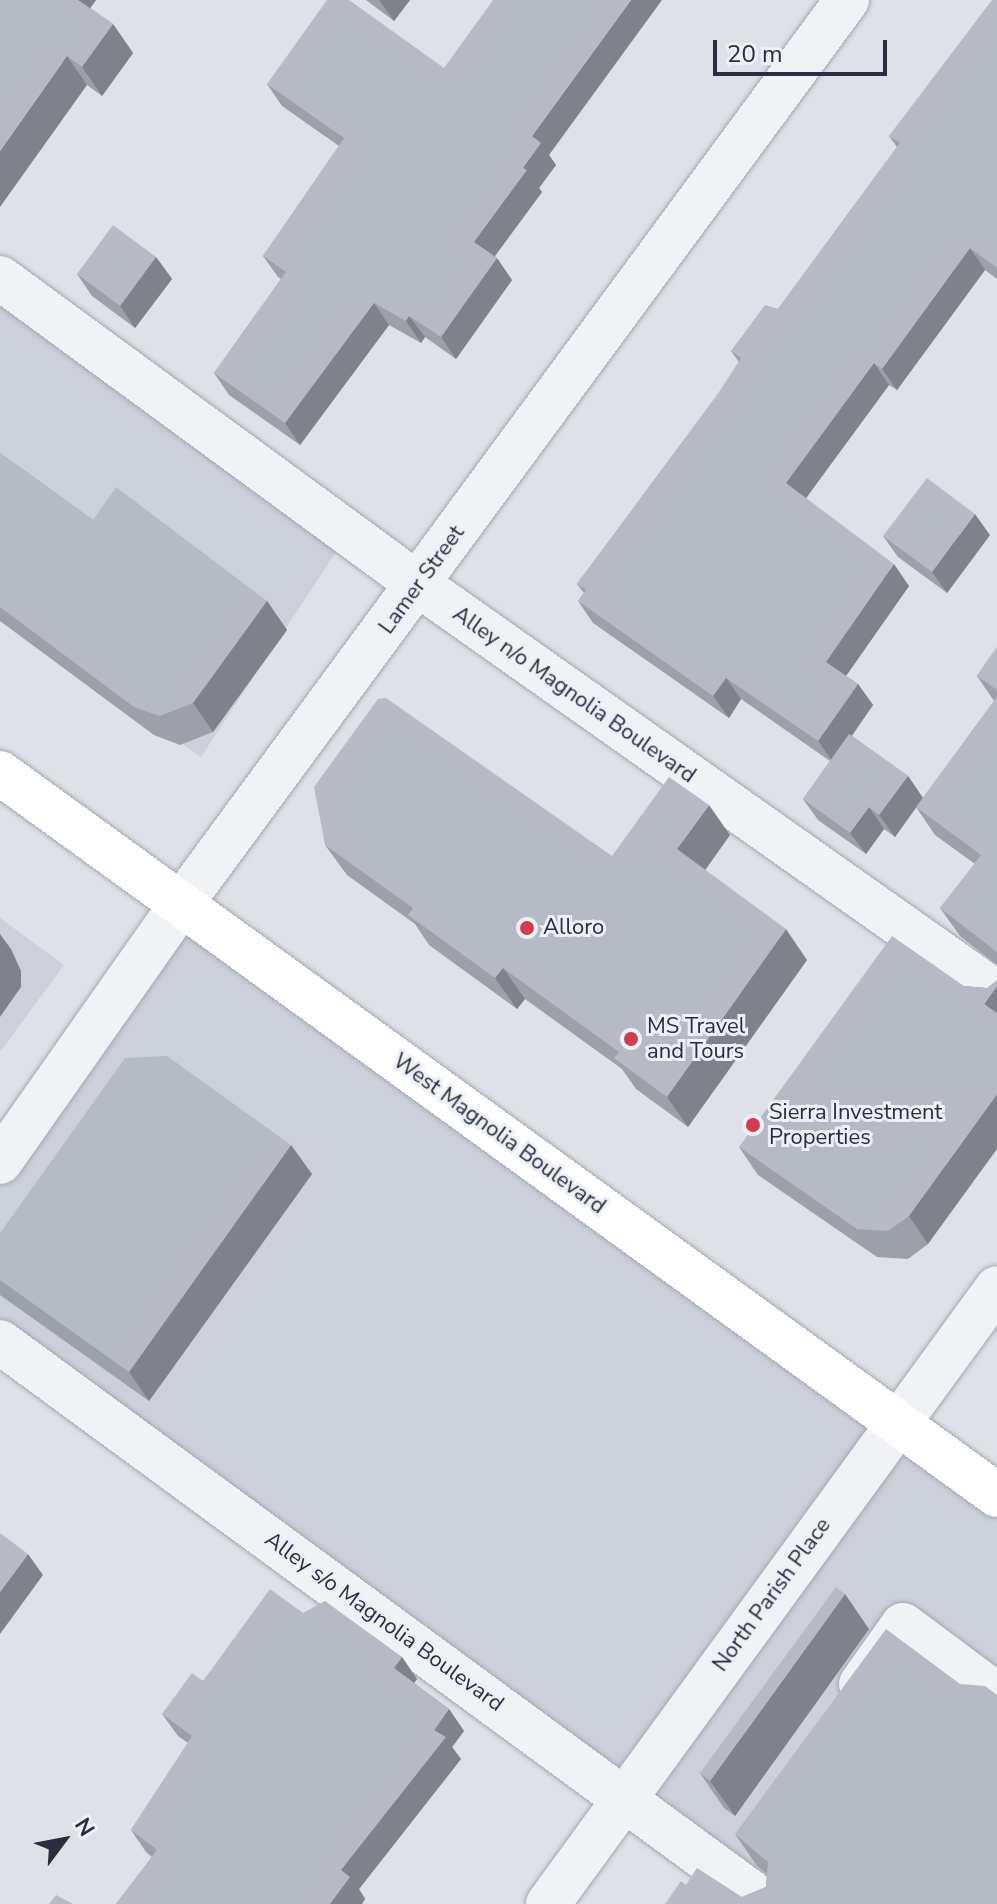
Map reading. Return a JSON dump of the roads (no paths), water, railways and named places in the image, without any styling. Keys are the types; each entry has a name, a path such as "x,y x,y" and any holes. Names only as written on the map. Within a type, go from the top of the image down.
{"main road":[{"name":"West Magnolia Boulevard","path":"0,773 997,1495"}],"street":[{"name":"Lamer Street","path":"0,1162 181,904 419,585 847,0"},
{"name":"Alley n/o Magnolia Boulevard","path":"0,278 419,585 997,993"},
{"name":"North Parish Place","path":"548,1904 997,1288"},
{"name":"Alley s/o Magnolia Boulevard","path":"0,1342 625,1798 732,1856 767,1904"},
{"path":"832,1723 903,1625 997,1695"}],"place":[{"name":"Alloro","path":"527,928"},
{"name":"MS Travel and Tours","path":"631,1039"},
{"name":"Sierra Investment Properties","path":"753,1125"}]}
